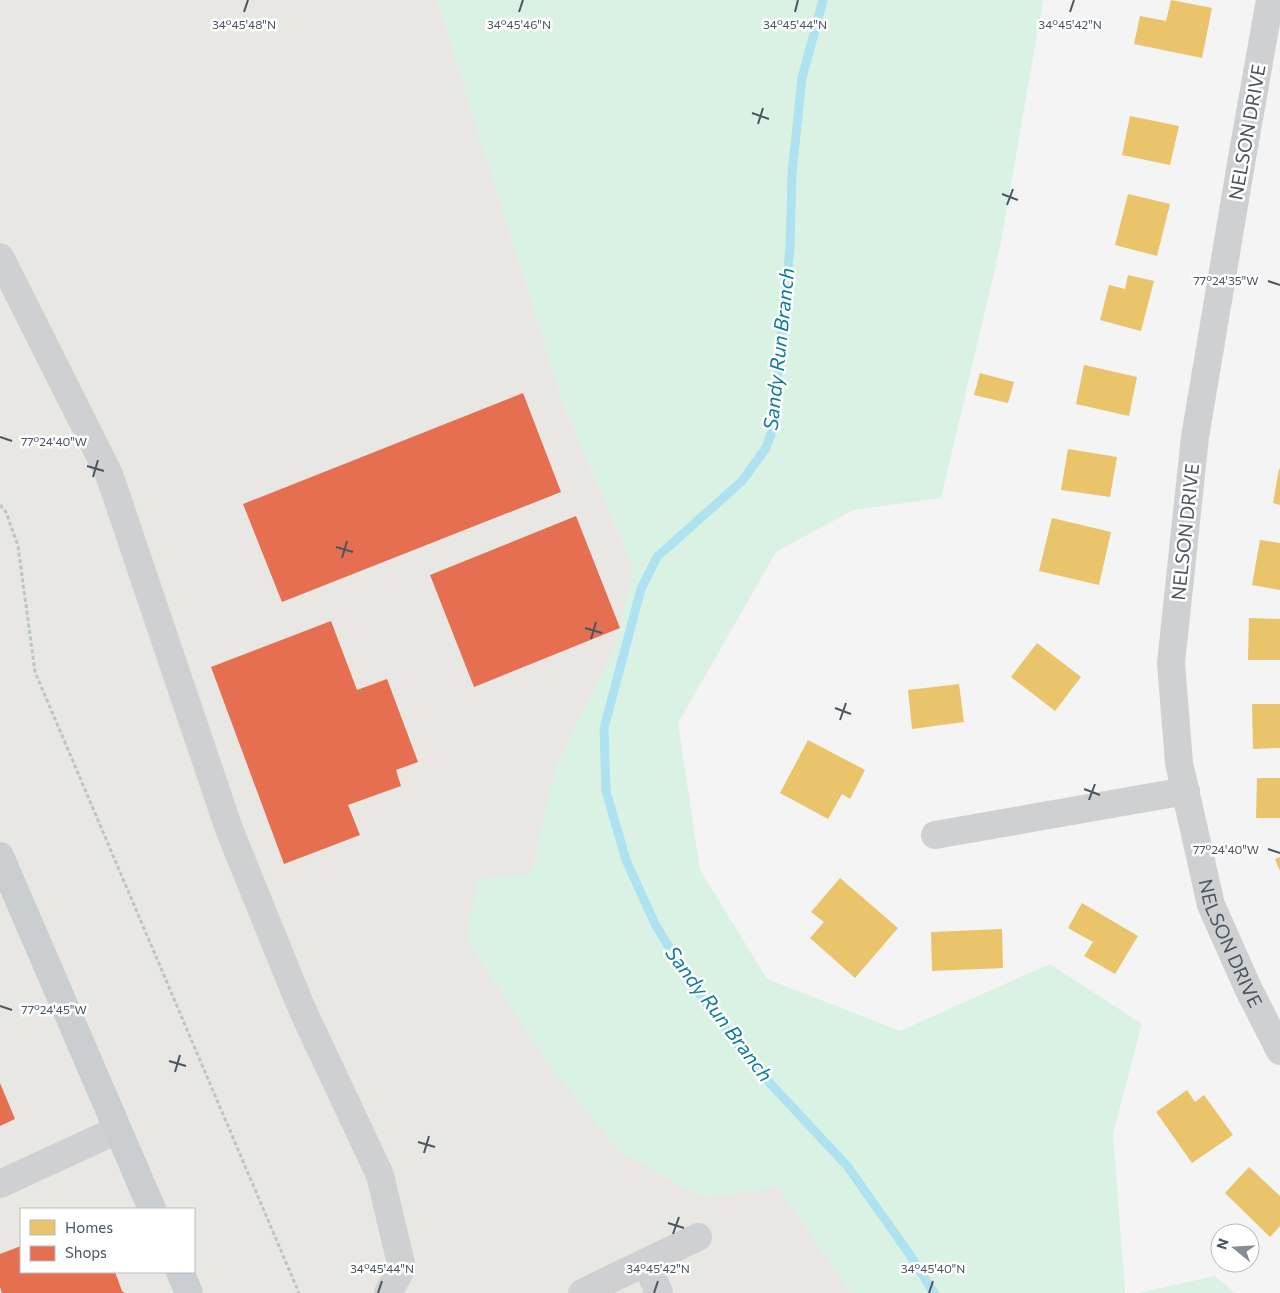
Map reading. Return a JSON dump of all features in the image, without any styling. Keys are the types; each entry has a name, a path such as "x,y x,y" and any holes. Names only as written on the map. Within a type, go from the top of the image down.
{"main road":[{"path":"0,856 152,1208"},
{"path":"180,1273 189,1293"}],"street":[{"name":"NELSON DRIVE","path":"1270,0 1268,79 1196,437 1171,663 1179,763 1211,905 1248,988 1280,1051"},
{"path":"0,256 109,474 229,829 302,1009 380,1175 402,1268 388,1293"},
{"path":"935,835 1186,791"},
{"path":"0,1184 117,1130"},
{"path":"582,1293 698,1237"},
{"path":"646,1262 659,1293"}],"path":[{"path":"0,505 6,512 18,546 35,672 299,1293"}],"shaded area":[{"path":"0,0 437,0 564,406 634,569 615,646 556,768 531,875 703,1198 778,1186 851,1293 0,1293"}],"green space":[{"path":"437,0 1043,0 1000,247 941,498 853,510 776,552 678,723 700,870 767,979 900,1031 1050,964 1142,1024 1113,1133 1125,1293 851,1293 778,1186 703,1198 620,1152 549,1065 466,939 478,879 531,874 556,768 615,646 634,569 564,406"},
{"path":"1215,1276 1235,1293 1138,1293"}],"building: Homes":[{"path":"1171,0 1212,8 1202,58 1134,44 1140,16 1166,21"},
{"path":"1130,116 1179,126 1170,165 1122,155"},
{"path":"1128,194 1170,204 1157,256 1115,245"},
{"path":"1128,275 1154,281 1141,331 1100,320 1109,285 1125,289"},
{"path":"1084,365 1137,377 1129,416 1076,404"},
{"path":"980,373 1014,382 1008,403 974,395"},
{"path":"1068,449 1117,457 1110,497 1061,490"},
{"path":"1280,469 1280,505 1273,503"},
{"path":"1052,518 1111,532 1099,585 1039,571"},
{"path":"1260,540 1280,543 1280,590 1252,585"},
{"path":"1249,618 1280,619 1280,660 1248,660"},
{"path":"1037,643 1081,677 1055,711 1011,677"},
{"path":"959,684 964,722 912,729 908,690"},
{"path":"1252,704 1280,704 1280,748 1253,749"},
{"path":"808,740 865,770 850,799 842,794 828,819 780,793"},
{"path":"1257,778 1280,778 1280,818 1256,818"},
{"path":"1280,857 1280,871 1275,859"},
{"path":"840,878 898,928 855,978 810,938 824,922 811,912"},
{"path":"1082,903 1138,936 1115,974 1084,956 1093,942 1068,928"},
{"path":"1002,929 1003,968 932,971 931,932"},
{"path":"1187,1090 1195,1102 1204,1095 1233,1135 1192,1163 1156,1112"},
{"path":"1249,1167 1280,1196 1280,1226 1270,1237 1260,1227 1260,1223 1256,1223 1225,1193"}],"building: Shops":[{"path":"523,393 561,492 282,602 243,504"},
{"path":"576,516 620,628 474,687 430,575"},
{"path":"331,621 357,690 387,679 418,762 396,770 401,786 348,805 360,835 284,864 211,667"},
{"path":"0,1083 15,1119 0,1126"},
{"path":"20,1246 20,1273 115,1273 122,1291 125,1293 2,1293 0,1287 0,1254"}],"waterway":[{"name":"Sandy Run Branch","path":"823,0 802,78 792,173 790,248 772,431 766,448 742,481 657,557 641,589 604,728 606,791 626,860 655,924 685,974 753,1065 848,1167 910,1255 934,1293"}]}
